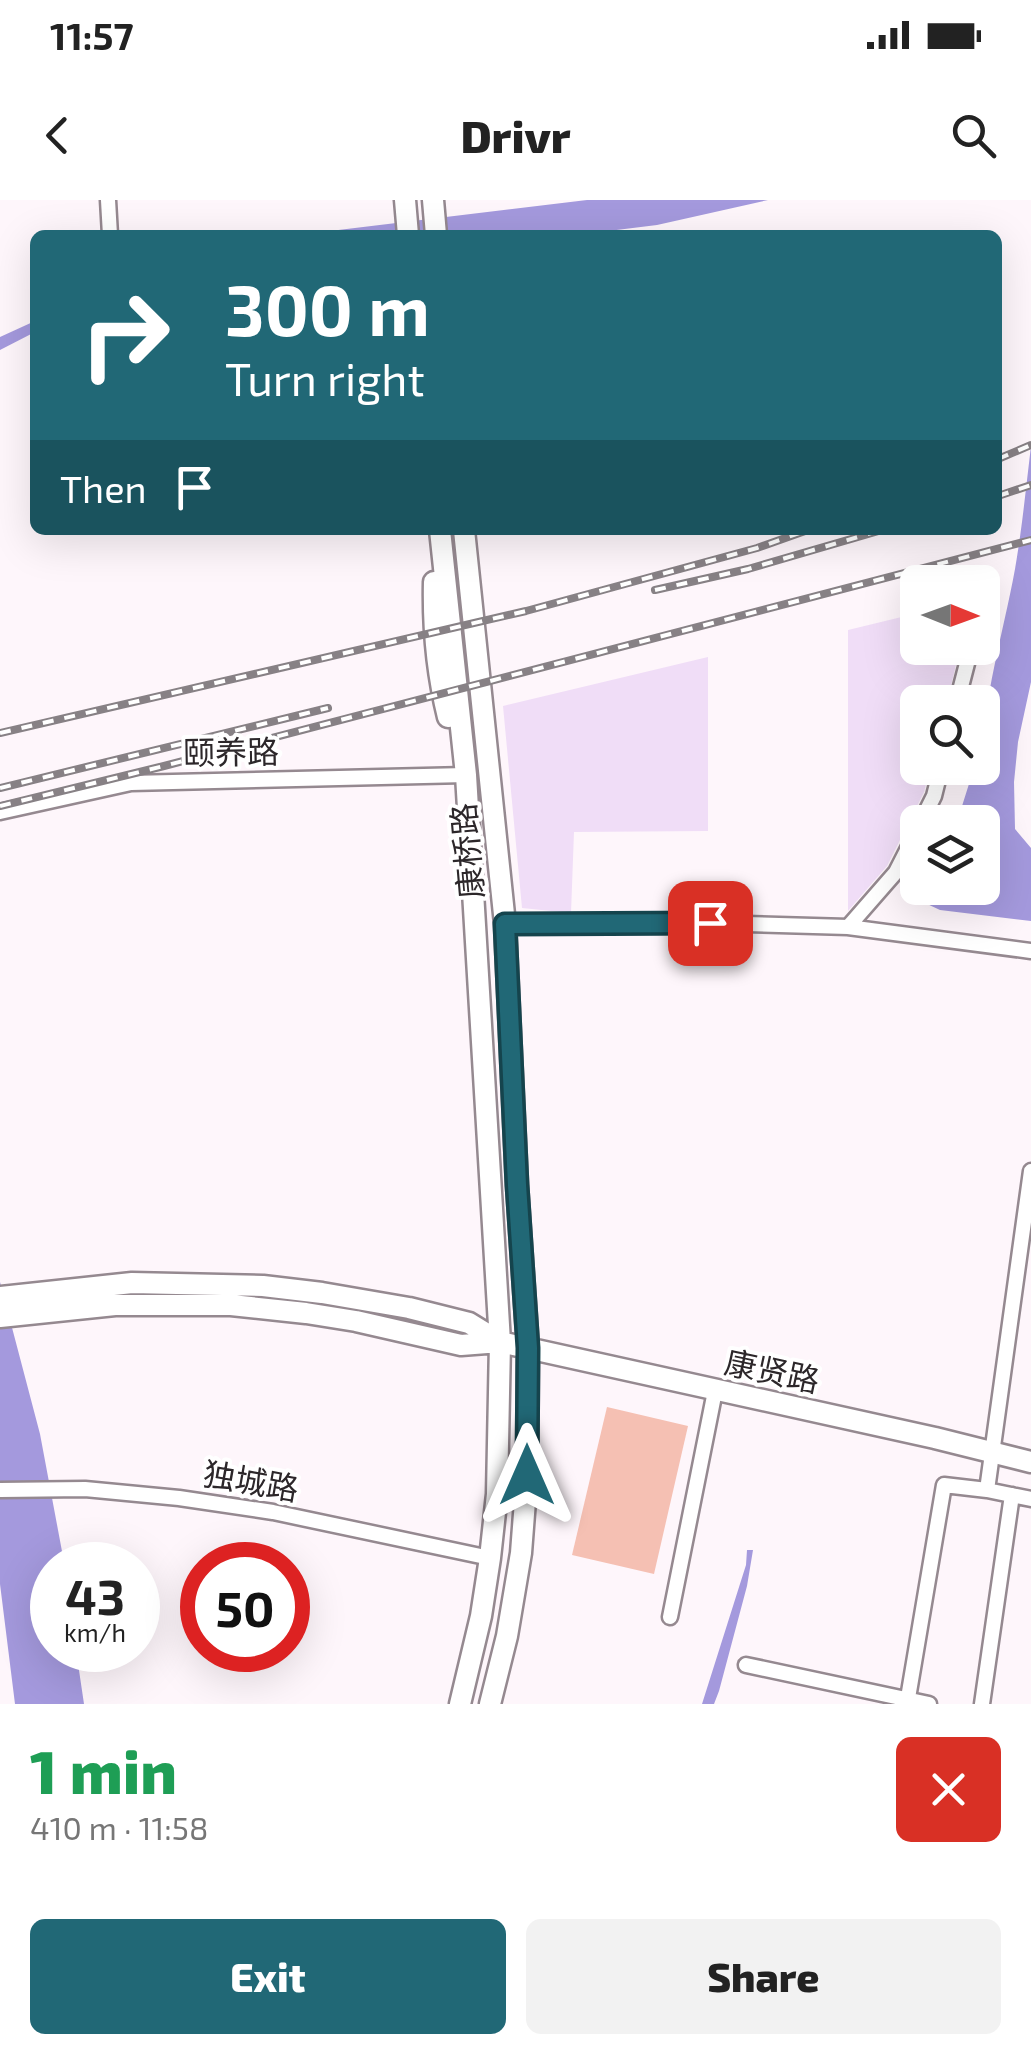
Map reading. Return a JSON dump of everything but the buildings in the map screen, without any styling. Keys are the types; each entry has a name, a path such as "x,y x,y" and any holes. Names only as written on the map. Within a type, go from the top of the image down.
{"main road":[{"name":"康桥路","path":"439,535 466,775 500,1342 497,1494 490,1558 460,1704"},
{"name":"康桥路","path":"465,535 505,924 528,1348 527,1475 521,1553 508,1636 490,1704"},
{"name":"康贤路","path":"115,1295 356,1321 460,1344 500,1342 1031,1462"},
{"path":"0,1297 115,1295"},
{"path":"0,1317 115,1295"}],"street":[{"path":"108,200 110,230"},
{"name":"颐养路","path":"0,812 131,784 466,775"},
{"path":"848,927 900,864"},
{"path":"505,924 848,927 1031,950"},
{"path":"987,1490 1031,1171"},
{"path":"670,1617 715,1390"},
{"path":"908,1702 944,1486 1031,1499"},
{"name":"独城路","path":"0,1490 85,1489 179,1498 273,1512 490,1558"},
{"path":"982,1704 1012,1495"},
{"path":"746,1665 929,1704"}],"shaded area":[{"path":"587,200 768,200 616,230 338,230"},
{"path":"30,323 30,335 0,350 0,337"},
{"path":"1031,446 1031,682 1014,782 1015,829 1031,848 1031,921 940,910 929,905 1000,905 1000,805 962,805 969,785 1000,785 1000,685 991,685 995,665 1000,665 1000,640 1022,523"},
{"path":"0,1282 40,1434 60,1542 30,1542 30,1672 79,1672 84,1704 15,1704 0,1584"},
{"path":"607,1407 688,1426 654,1574 572,1555"},
{"path":"747,1550 753,1550 747,1586 719,1691 714,1704 702,1704 746,1565"}],"railway":[{"path":"1002,457 1031,445"},
{"path":"1002,495 1031,485"},
{"path":"0,733 526,611 794,535"},
{"path":"655,590 748,569 865,535"},
{"path":"0,806 1031,540"},
{"path":"0,788 328,708"}],"route":[{"path":"527,1475 528,1348 505,924 710,923"}]}
